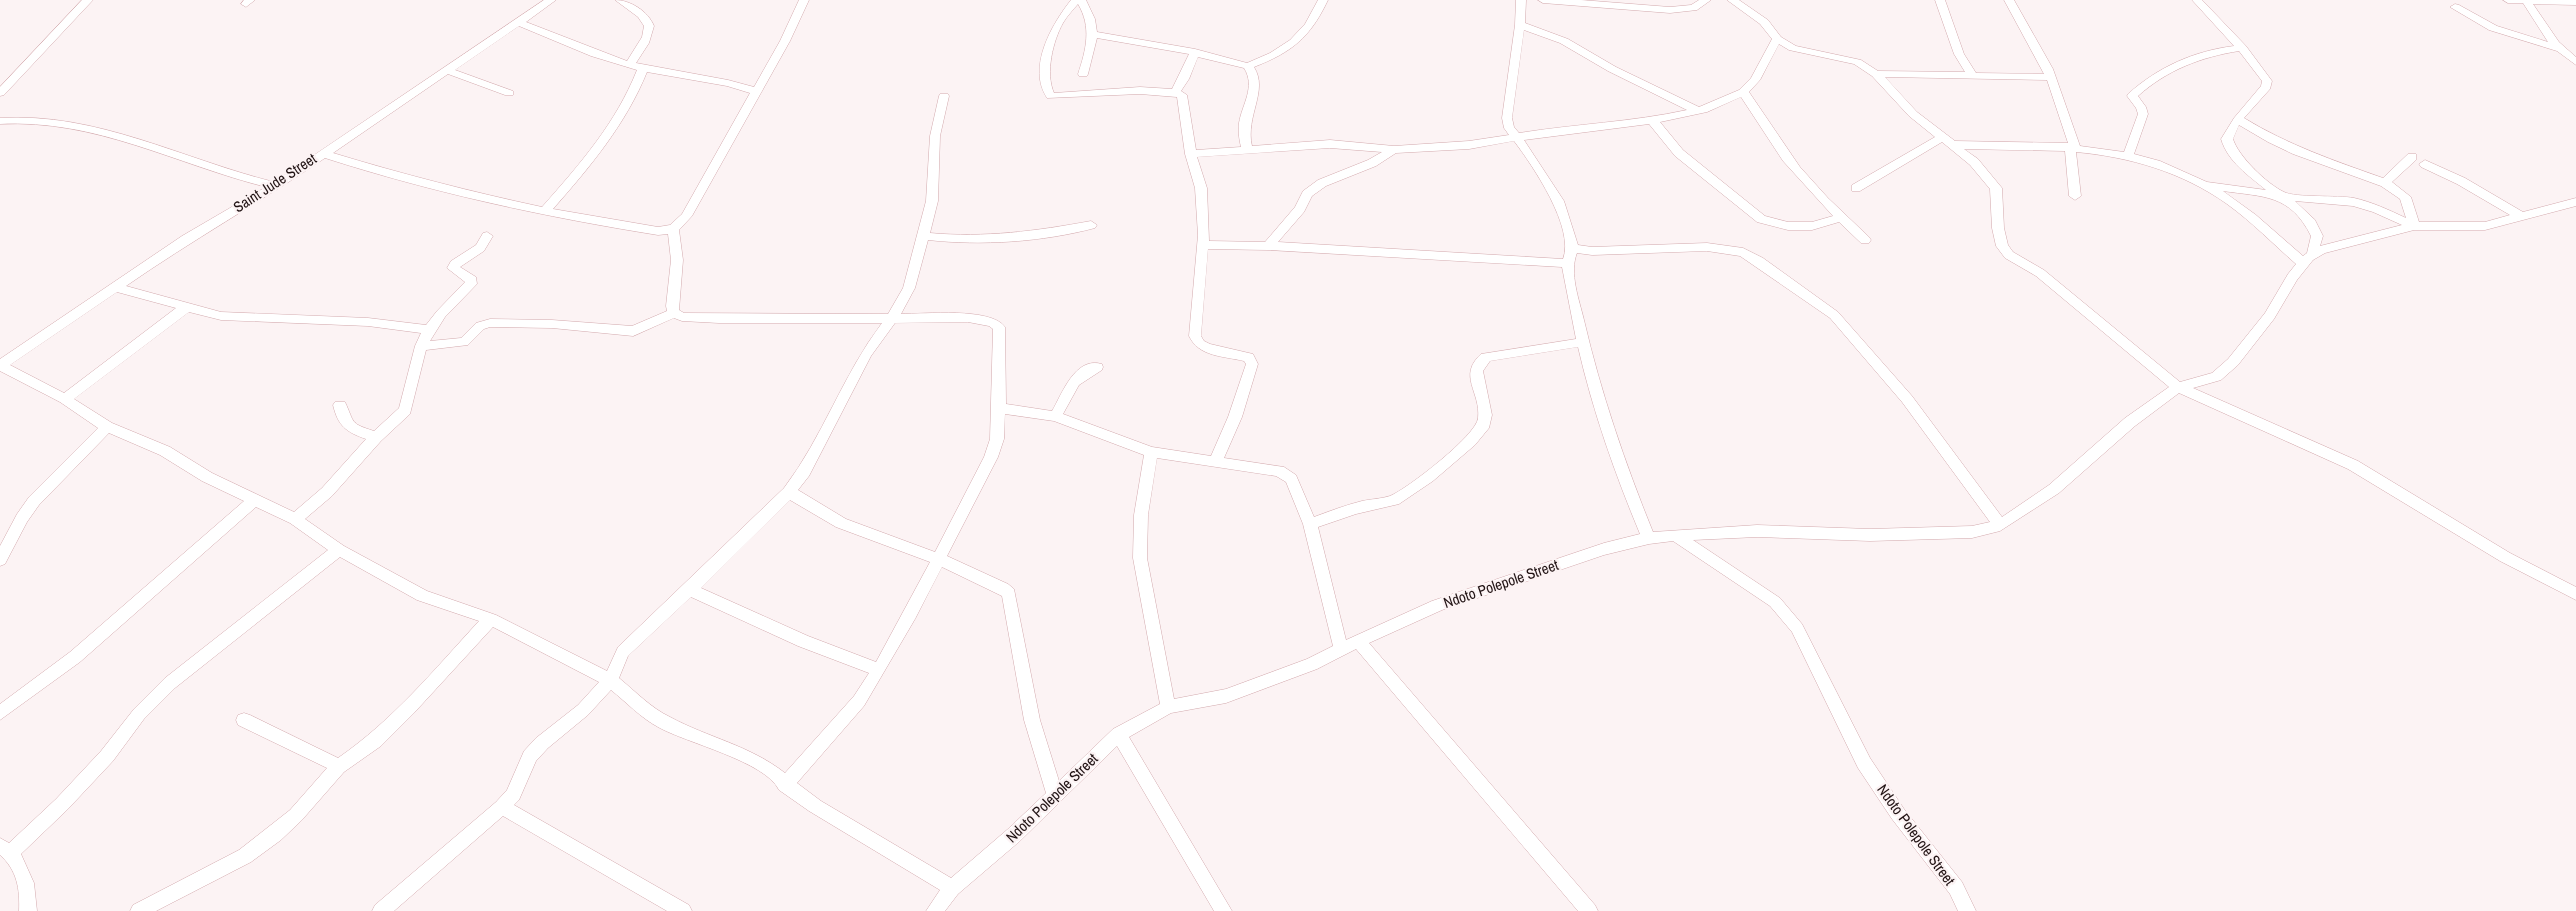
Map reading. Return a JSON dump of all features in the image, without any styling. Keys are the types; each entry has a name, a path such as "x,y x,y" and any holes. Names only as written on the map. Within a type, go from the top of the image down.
{"street":[{"path":"0,93 88,0"},
{"name":"Saint Jude Street","path":"0,365 186,239 276,186 551,0"},
{"path":"620,0 647,20 649,26 647,36 630,64"},
{"path":"322,153 382,172 545,211 658,231 673,229 686,216 744,115 755,91 785,41 804,0"},
{"path":"1076,0 1058,24 1049,44 1046,92 1051,96 1176,91 1182,95 1191,154 1201,188 1204,245 1197,297 1195,336 1199,344 1207,348 1248,357 1252,364 1235,417 1215,463"},
{"path":"1081,0 1091,15 1093,43 1083,74"},
{"path":"1092,34 1195,52 1248,66 1281,52 1299,40 1312,24 1323,0"},
{"path":"1521,0 1520,26 1507,118 1509,128 1531,156 1558,201 1573,248 1566,263 1583,342 1605,424 1649,538"},
{"path":"1543,0 1670,10 1693,8 1706,0"},
{"path":"1732,0 1764,22 1776,39 1793,48 1857,62 1876,74 1913,114 1974,162 1996,188 1998,228 2002,246 2009,255 2040,273 2178,387 2353,465 2505,557 2576,594"},
{"path":"1940,0 1959,54 1973,77"},
{"path":"2009,0 2039,51 2051,77 2073,146 2075,196"},
{"path":"2197,0 2242,48 2267,81 2266,87 2239,120 2227,139 2230,149 2257,177 2283,196 2316,230 2317,236 2308,259"},
{"path":"2508,0 2576,2"},
{"path":"2526,2 2542,28 2576,62"},
{"path":"2455,7 2493,28 2562,49"},
{"path":"518,22 594,54 643,68 720,81 755,91"},
{"path":"1520,26 1564,41 1621,73 1698,111"},
{"path":"1191,154 1330,144 1394,150 1517,139 1561,130 1619,126 1698,111 1743,92 1755,80 1776,39"},
{"path":"2128,156 2143,114 2132,96 2137,91 2166,71 2186,62 2211,53 2242,48"},
{"path":"1176,91 1184,79 1195,52"},
{"path":"1247,149 1244,122 1254,91 1254,77 1248,66"},
{"path":"545,211 604,137 637,87 643,68"},
{"path":"446,70 509,93"},
{"path":"1876,74 2051,77"},
{"path":"1743,92 1758,111 1787,158 1820,199 1865,240"},
{"path":"381,911 502,807 513,795 530,756 542,743 583,710 609,680 623,652 690,590 789,492 804,472 866,353 892,318 909,288 932,201 935,136 944,96"},
{"path":"1651,119 1679,153 1761,219 1788,226 1812,226 1841,218"},
{"path":"2239,120 2272,140 2385,183 2410,202 2414,226"},
{"path":"0,121 50,121 79,126 121,137 220,172 276,186"},
{"path":"1856,188 1943,137"},
{"path":"1955,145 2073,146 2152,162 2201,183 2234,203 2273,239 2308,259"},
{"path":"1268,246 1300,209 1307,194 1322,183 1372,163 1394,150"},
{"path":"2385,183 2412,157"},
{"path":"2425,164 2461,181 2522,217"},
{"path":"2201,183 2283,196 2353,202 2377,209 2414,226"},
{"path":"1675,535 1757,531 1870,535 1972,532 2000,525 2054,489 2130,422 2178,387 2216,377 2233,362 2270,316 2292,278 2308,259 2321,250 2414,226 2485,226 2576,202"},
{"path":"924,236 965,239 1035,234 1091,225"},
{"path":"673,229 677,260 672,306 674,313 682,317 719,319 968,318 993,322 999,327 999,408 997,439 991,457 879,670 859,701 785,785"},
{"path":"295,519 327,492 376,437 405,410 422,345 429,330 441,314 471,284 472,280 454,271 455,264 480,248 487,236"},
{"path":"1204,245 1268,246 1566,263"},
{"path":"1573,248 1592,251 1707,247 1743,252 1759,261 1834,315 1907,399 2000,525"},
{"path":"114,287 221,316 368,322 429,330"},
{"path":"65,399 187,308"},
{"path":"422,345 464,342 480,326 490,323 552,324 633,331 674,313"},
{"path":"1310,524 1360,507 1392,501 1406,494 1472,440 1484,427 1486,416 1475,370 1478,362 1486,357 1583,342"},
{"path":"0,365 65,399 107,427 165,451 253,501 295,519 339,550 422,596 491,619 527,635 609,680 663,722 738,752 764,766 785,785 815,806 952,888"},
{"path":"1055,416 1078,375 1097,367"},
{"path":"339,405 343,421 349,428 376,437"},
{"path":"999,408 1055,416 1152,452 1279,471 1290,479 1310,524 1341,649"},
{"path":"0,560 22,518 34,501 107,427"},
{"path":"1152,452 1142,515 1140,558 1168,707"},
{"path":"789,492 841,523 939,559 1003,588 1009,593 1032,720 1055,795"},
{"path":"0,713 75,657 253,501"},
{"name":"Ndoto Polepole Street","path":"935,911 952,888 1014,835 1119,734 1168,707 1226,696 1312,664 1437,605 1523,575 1604,549 1649,538 1675,535 1775,602 1797,628 1864,763 1898,814 1956,888 1967,911"},
{"path":"28,911 22,869 6,849 62,804 107,756 138,714 170,682 339,550"},
{"path":"690,590 792,637 879,670"},
{"path":"140,911 245,856 275,834 296,815 338,767 359,754 383,733 491,619"},
{"path":"1358,641 1589,911"},
{"path":"244,720 338,767"},
{"path":"1119,734 1222,911"},
{"path":"502,807 683,911"}]}
